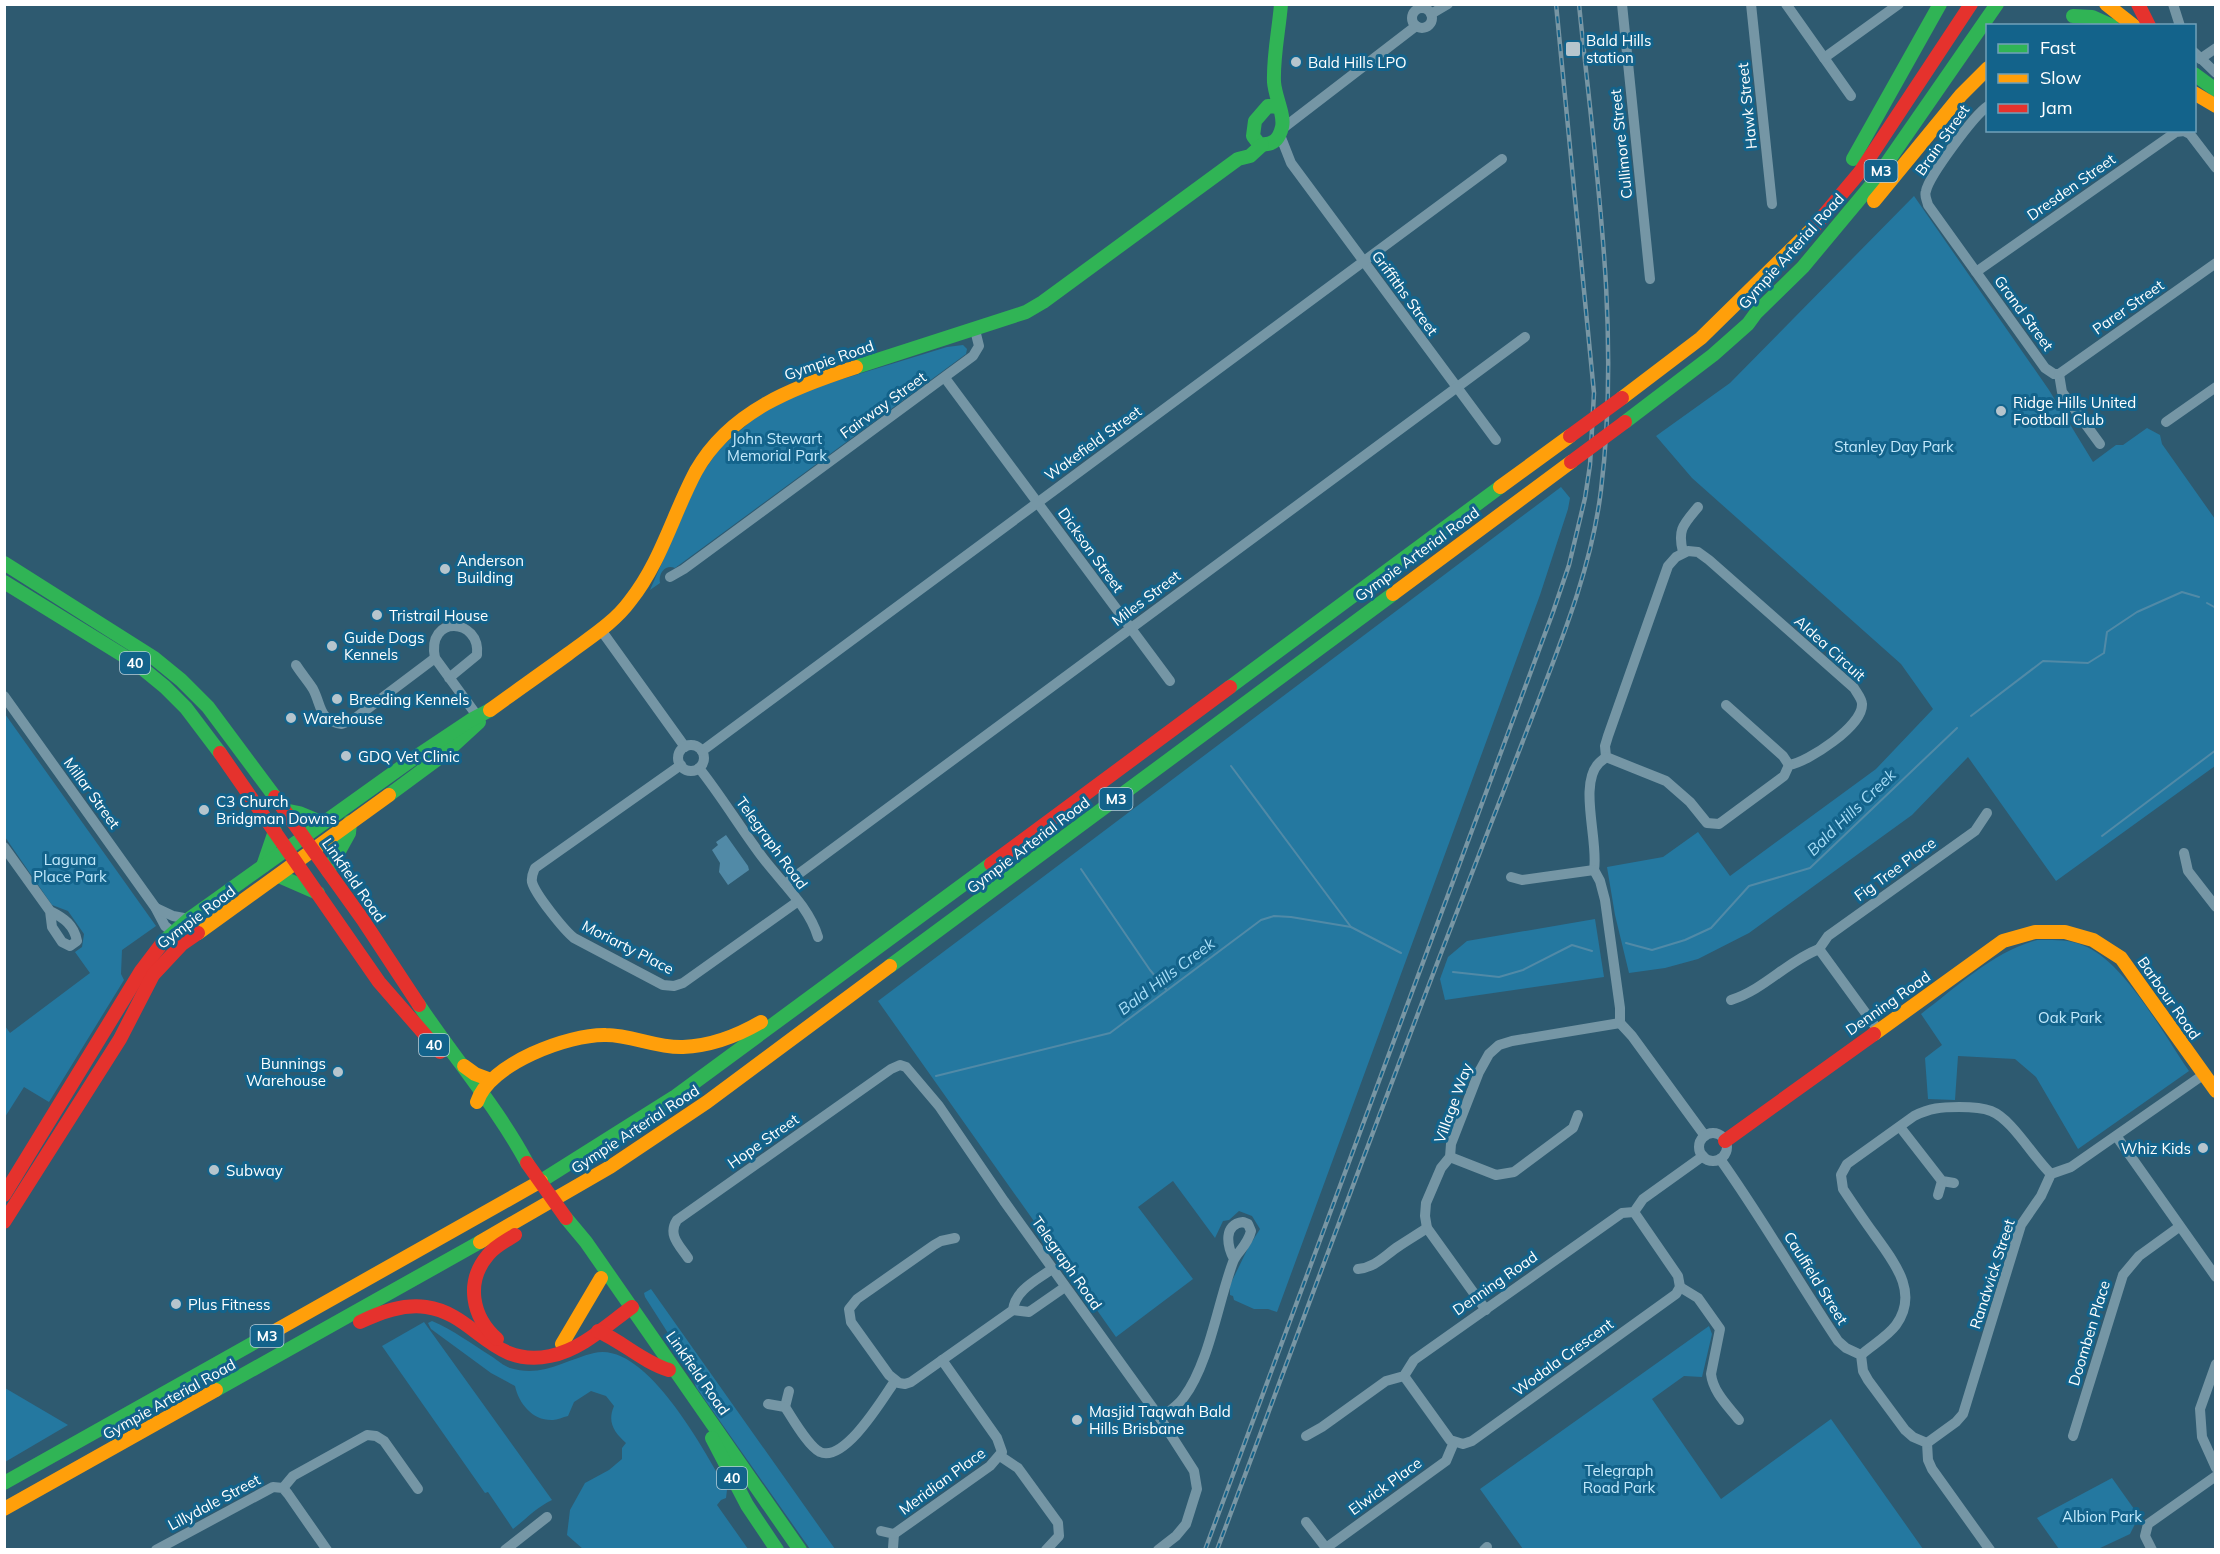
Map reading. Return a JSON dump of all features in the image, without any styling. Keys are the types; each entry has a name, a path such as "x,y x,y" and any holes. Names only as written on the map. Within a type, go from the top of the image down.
{"main road":[{"path":"1281,4 1274,80 1275,109 1281,132"},
{"path":"1788,254 1789,246 1821,206 1864,142 1940,4"},
{"name":"Gympie Arterial Road","path":"4,1483 554,1174 676,1096 1622,398 1701,338 1825,217 1860,172 1971,4"},
{"name":"Gympie Arterial Road","path":"4,1509 536,1210 610,1167 707,1102 1625,422 1713,355 1748,324 1756,313 1803,267 1873,183 1997,4"},
{"path":"2106,4 2131,24"},
{"path":"2124,4 2133,24"},
{"path":"2138,4 2148,24"},
{"path":"2072,15 2092,17 2108,24"},
{"path":"1748,324 1760,318 1778,303 1838,244 1961,95 1986,70"},
{"path":"2196,75 2216,90"},
{"path":"2196,94 2216,106"},
{"path":"1262,143 1253,132 1255,121 1275,109"},
{"name":"Gympie Road","path":"4,1195 141,971 155,951 173,932 417,756 483,714 601,630 630,602 649,574 661,552 688,486 703,460 719,440 744,417 805,383 1018,316 1035,308 1238,159 1250,156 1262,143 1276,141 1281,132"},
{"name":"Linkfield Road","path":"4,563 130,641 181,680 220,721 363,920 428,1018 464,1066 478,1097 502,1137 528,1163 566,1218 601,1278 626,1306 800,1550"},
{"name":"Linkfield Road","path":"4,582 126,657 165,687 204,731 379,982 478,1097"},
{"name":"Gympie Road","path":"4,1222 125,1030 153,975 175,950 459,742 483,714"},
{"path":"284,810 299,813 323,823"},
{"path":"327,872 349,833 350,822"},
{"path":"263,866 264,855 272,842 275,831"},
{"path":"279,876 318,893"},
{"name":"Denning Road","path":"1725,1141 2003,941 2022,934 2050,930"},
{"name":"Barbour Road","path":"2050,930 2083,935 2108,948 2121,958 2203,1076 2216,1091"},
{"path":"478,1097 491,1080 526,1056 563,1040 585,1035 604,1035 622,1036 672,1047 708,1044 745,1031 775,1012 796,1008"},
{"path":"464,1066 475,1074 491,1080"},
{"path":"536,1210 523,1230 496,1248 485,1259 477,1273 474,1285 475,1308 486,1329 504,1343 534,1349 562,1344 626,1306"},
{"name":"Linkfield Road","path":"566,1218 586,1242 626,1306 693,1402 743,1499 777,1550"},
{"path":"562,1344 566,1333 595,1291 601,1278"},
{"path":"297,1345 320,1342 366,1319 404,1307 426,1307 447,1314 495,1349 520,1357 542,1357 577,1346 626,1306"},
{"path":"598,1331 619,1340 658,1368 669,1370"}],"street":[{"path":"1431,14 1448,4"},
{"name":"Cullimore Street","path":"1622,4 1650,279"},
{"name":"Hawk Street","path":"1751,4 1772,204"},
{"path":"1786,4 1851,96"},
{"path":"1824,58 1899,4"},
{"path":"2174,4 2179,24"},
{"path":"1417,7 1424,8 1431,14 1432,20 1428,26 1422,28 1413,22 1412,16 1417,7"},
{"path":"1281,132 1306,110 1416,26"},
{"path":"2216,48 2197,55 2216,73"},
{"name":"Brain Street","path":"1925,195 1930,182 1966,128 1978,112 1986,107"},
{"path":"1275,109 1296,112 1306,110"},
{"name":"Griffiths Street","path":"1281,132 1291,163 1496,440"},
{"name":"Dresden Street","path":"1977,272 2168,136 2181,132"},
{"path":"2186,132 2193,136 2216,168"},
{"name":"Griffiths Street","path":"1262,143 1291,163"},
{"name":"Wakefield Street","path":"702,751 1503,159"},
{"name":"Grand Street","path":"1925,195 1928,205 2045,369 2059,374"},
{"name":"Parer Street","path":"2059,374 2216,263"},
{"name":"Fairway Street","path":"670,577 945,378 977,351 979,344 975,330"},
{"name":"Miles Street","path":"785,884 1525,337"},
{"path":"2059,374 2062,392 2100,444"},
{"name":"Dickson Street","path":"945,378 1170,681"},
{"path":"2166,422 2216,387"},
{"path":"1698,507 1681,527 1680,540 1683,552 1676,556 1668,566 1608,736 1605,746 1606,757 1598,764 1591,783 1589,800 1596,857 1594,870 1600,881 1605,900 1620,1008 1620,1023 1705,1136"},
{"name":"Aldea Circuit","path":"1606,757 1666,781 1690,802 1707,823 1719,825 1784,776 1789,765 1806,761 1846,731 1861,712 1862,702 1854,688 1709,560 1698,552 1683,552"},
{"path":"449,678 477,655 478,646 472,636 466,629 459,626 450,626 441,630 432,647 435,658 449,678 483,714"},
{"path":"601,630 685,747"},
{"path":"296,665 312,688 326,718 342,724 354,719 435,658"},
{"name":"Millar Street","path":"4,696 156,908 165,926 173,932"},
{"path":"1726,705 1789,765"},
{"path":"692,745 702,751 704,762 699,768 691,771 681,765 679,757 685,747 692,745"},
{"name":"Moriarty Place","path":"681,765 535,868 532,875 533,884 564,929 574,938 647,977 663,985 674,986 683,983 797,902"},
{"name":"Telegraph Road","path":"699,768 764,860 785,884 812,923 818,938"},
{"name":"Fig Tree Place","path":"1731,1000 1748,994 1803,955 1819,949 1828,936 1975,831 1987,813"},
{"path":"4,847 50,911"},
{"path":"2184,854 2188,871 2216,907"},
{"path":"1511,877 1522,880 1594,870"},
{"path":"156,908 173,916 189,919"},
{"path":"173,932 189,939"},
{"path":"1819,949 1878,1030"},
{"name":"Village Way","path":"1427,1228 1426,1203 1441,1168 1450,1157 1451,1144 1479,1072 1489,1054 1500,1045 1512,1041 1620,1023"},
{"name":"Telegraph Road","path":"903,1066 910,1070 939,1106 1191,1465 1197,1484 1196,1495 1183,1529 1158,1550"},
{"name":"Hope Street","path":"688,1258 673,1235 677,1220 891,1069 903,1066"},
{"path":"1990,1550 1932,1469 1928,1460 1927,1443 1913,1437 1863,1371 1861,1355 1889,1333 1896,1324 1903,1312 1905,1289 1895,1263 1843,1189 1840,1175 1847,1164 1914,1116 1933,1107 1989,1110 2006,1120 2034,1157 2051,1174 2071,1167 2203,1076"},
{"path":"1450,1157 1496,1175 1514,1172 1573,1128 1578,1114"},
{"path":"1900,1127 1942,1181 1954,1183"},
{"path":"1718,1135 1725,1141 1725,1152 1720,1159 1709,1160 1703,1156 1699,1148 1705,1136 1718,1135"},
{"path":"2117,1137 2216,1277"},
{"name":"Denning Road","path":"1306,1436 1386,1381 1404,1376 1414,1360 1622,1213 1634,1212 1643,1199 1703,1156"},
{"name":"Caulfield Street","path":"1720,1159 1838,1341 1846,1348 1861,1355"},
{"name":"Randwick Street","path":"1927,1443 1956,1422 1963,1414 2021,1225 2041,1196 2051,1174"},
{"path":"1938,1195 1942,1181"},
{"path":"1634,1212 1678,1276 1680,1287 1698,1298 1720,1329 1711,1374 1712,1381 1715,1389 1738,1420"},
{"name":"Doomben Place","path":"2073,1436 2123,1275 2139,1256 2179,1227"},
{"path":"1358,1269 1377,1264 1397,1247 1427,1228 1486,1310"},
{"path":"955,1238 934,1245 857,1299 849,1309 851,1322 895,1381 902,1384 909,1383 1013,1310 1019,1294 1052,1269"},
{"path":"1160,1418 1182,1400 1192,1383 1204,1354 1234,1259"},
{"path":"1013,1310 1029,1312 1065,1287"},
{"name":"Wodala Crescent","path":"1454,1442 1463,1444 1472,1441 1677,1294 1680,1287"},
{"name":"Meridian Place","path":"881,1531 894,1534 990,1466 1000,1456 1002,1448 997,1438 942,1360"},
{"path":"2216,1364 2200,1409 2202,1437 2216,1468"},
{"path":"1404,1376 1454,1442"},
{"path":"768,1404 785,1407 814,1448 822,1453 831,1453 858,1433 895,1381"},
{"path":"785,1407 789,1390"},
{"path":"283,1488 293,1476 367,1435 376,1436 384,1441 418,1489"},
{"name":"Elwick Place","path":"1306,1522 1326,1549 1446,1461 1454,1442"},
{"path":"1000,1456 1018,1468 1058,1523 1059,1536 1046,1550"},
{"path":"2152,1550 2145,1536 2148,1524 2216,1476"},
{"name":"Lillydale Street","path":"156,1550 273,1487 283,1488 327,1550"},
{"path":"505,1550 547,1517"},
{"name":"Meridian Place","path":"893,1548 894,1534"}],"green space":[{"name":"Stanley Day Park","path":"1914,196 2049,390 2093,462 2116,445 2123,445 2147,428 2160,435 2162,444 2215,519 2215,766 2056,881 1968,757 1912,815 1749,933 1698,959 1665,968 1629,973 1615,915 1607,867 1663,857 1698,832 1730,876 1876,769 1933,709 1901,664 1692,478 1656,436 1730,383"},
{"name":"John Stewart Memorial Park","path":"963,345 967,349 966,354 675,568 665,569 660,576 660,583 650,590 699,478 720,448 759,414 818,385 947,347"},
{"path":"1561,487 1570,498 1568,509 1540,595 1277,1312 1268,1309 1254,1309 1234,1300 1230,1295 1230,1285 1260,1229 1252,1216 1239,1211 1229,1220 1223,1221 1215,1238 1173,1181 1138,1207 1193,1279 1116,1337 878,1001"},
{"name":"Laguna Place Park","path":"5,714 156,926 122,950 121,974 124,980 49,1102 24,1087 5,1117 5,1026 10,1033 90,973 75,952 82,947 84,934 68,911 52,905 5,837"},
{"path":"1595,919 1604,977 1445,1000 1440,979 1448,957 1467,941"},
{"name":"Oak Park","path":"2037,940 2062,940 2075,943 2102,956 2116,969 2143,1002 2189,1071 2078,1149 2036,1077 2015,1059 1958,1056 1955,1100 1928,1099 1925,1058 1942,1045 1921,1014 1990,962"},
{"path":"651,1289 835,1549 810,1549 696,1387 689,1366 645,1297 644,1293"},
{"path":"432,1321 455,1333 505,1366 522,1371 553,1367 594,1353 614,1354 634,1364 672,1402 704,1451 727,1490 726,1498 717,1505 748,1549 583,1549 567,1535 570,1510 585,1483 609,1470 622,1459 622,1448 626,1443 613,1426 611,1417 614,1406 606,1396 591,1391 574,1402 568,1416 553,1420 539,1418 524,1405 515,1386 491,1373 431,1329 428,1323"},
{"path":"424,1322 552,1500 513,1529 488,1492 485,1493 382,1346"},
{"name":"Telegraph Road Park","path":"1709,1326 1712,1334 1702,1377 1684,1376 1652,1399 1721,1499 1831,1419 1923,1549 1523,1549 1480,1489"},
{"path":"5,1388 68,1425 5,1462"},
{"name":"Albion Park","path":"2112,1478 2139,1516 2130,1534 2098,1549 2059,1549 2037,1518"}],"shaded area":[{"path":"726,835 749,870 728,885 719,872 720,863 712,850 718,845 716,842"}],"waterway":[{"name":"Bald Hills Creek","path":"1971,716 2043,661 2088,663 2104,653 2107,632 2137,612 2182,592 2199,597"},
{"name":"Bald Hills Creek","path":"2207,603 2216,608"},
{"name":"Bald Hills Creek","path":"1626,943 1652,950 1685,940 1711,928 1749,886 1810,868 1957,728"},
{"path":"2102,836 2216,750"},
{"path":"1231,766 1351,927"},
{"path":"1081,869 1150,970 1166,989"},
{"name":"Bald Hills Creek","path":"936,1076 1110,1033 1261,920 1274,916 1351,927 1401,953"},
{"name":"Bald Hills Creek","path":"1453,972 1499,977 1523,970 1572,945 1592,951"}],"railway":[{"path":"1205,1550 1553,612 1569,565 1585,498 1590,465 1594,393 1556,4"},
{"path":"1217,1550 1398,1065 1556,654 1591,546 1601,490 1606,429 1607,307 1604,247 1579,4"}],"traffic: fast":[{"path":"1278,107 1268,106 1255,121 1253,136 1259,144 1274,141 1279,135 1283,122 1274,82 1281,4"},
{"path":"1853,159 1940,4"},
{"path":"1625,422 1713,355 1748,324 1756,313 1803,267 1873,183 1997,4"},
{"path":"2073,16 2092,17 2108,24"},
{"path":"2196,75 2216,90"},
{"path":"856,367 1026,312 1043,302 1238,159 1250,156 1262,145"},
{"path":"1230,687 1500,487"},
{"path":"4,563 154,658 181,680 208,707 275,797"},
{"path":"4,582 137,664 186,708 220,753"},
{"path":"890,966 1393,594"},
{"path":"163,942 189,919 417,756 490,710"},
{"path":"389,795 443,755 479,722"},
{"path":"284,810 299,813 323,823"},
{"path":"328,871 349,833 350,822"},
{"path":"263,866 275,831"},
{"path":"541,1181 676,1096 991,864"},
{"path":"279,876 318,893"},
{"path":"419,1005 489,1102 527,1163"},
{"path":"566,1218 586,1242 800,1550"},
{"path":"216,1390 480,1242"},
{"path":"4,1483 266,1336"},
{"path":"712,1438 747,1505 777,1550"}],"traffic: slow":[{"path":"2106,4 2131,24"},
{"path":"1874,201 1961,95 1986,70"},
{"path":"2196,94 2216,106"},
{"path":"1622,398 1701,338 1813,228"},
{"path":"490,710 593,636 624,609 650,570 696,471 710,450 727,432 745,417 787,393 856,367"},
{"path":"1500,487 1570,436"},
{"path":"1393,594 1571,462"},
{"path":"198,933 389,795"},
{"path":"1874,1034 2003,941 2035,932 2065,932 2093,940 2121,958 2216,1091"},
{"path":"480,1242 610,1167 707,1102 890,966"},
{"path":"477,1102 484,1088 513,1064 532,1054 572,1040 606,1035 663,1046 683,1047 704,1045 724,1039 761,1022"},
{"path":"464,1066 475,1074 491,1080"},
{"path":"266,1336 541,1181"},
{"path":"562,1344 601,1278"},
{"path":"4,1509 216,1390"}],"traffic: jam":[{"path":"1813,228 1860,172 1971,4"},
{"path":"2138,4 2148,24"},
{"path":"1570,436 1622,398"},
{"path":"1571,462 1625,422"},
{"path":"991,864 1230,687"},
{"path":"220,753 379,982 440,1052"},
{"path":"275,797 363,920 419,1005"},
{"path":"4,1222 120,1039 153,975 182,944 198,933"},
{"path":"4,1195 141,971 163,942"},
{"path":"1725,1141 1874,1034"},
{"path":"527,1163 566,1218"},
{"path":"497,1339 488,1330 477,1310 474,1299 476,1276 488,1255 497,1246 515,1235"},
{"path":"360,1322 392,1310 426,1307 458,1319 498,1348 530,1358 561,1353 583,1343 632,1307"},
{"path":"598,1331 650,1362 669,1370"}],"place":[{"name":"Bald Hills station","path":"1573,49"},
{"name":"Bald Hills LPO","path":"1296,62"},
{"name":"Ridge Hills United Football Club","path":"2001,411"},
{"name":"Anderson Building","path":"445,569"},
{"name":"Tristrail House","path":"377,615"},
{"name":"Guide Dogs Kennels","path":"332,646"},
{"name":"Breeding Kennels","path":"337,699"},
{"name":"Warehouse","path":"291,718"},
{"name":"GDQ Vet Clinic","path":"346,756"},
{"name":"C3 Church Bridgman Downs","path":"204,810"},
{"name":"Bunnings Warehouse","path":"338,1072"},
{"name":"Whiz Kids","path":"2203,1148"},
{"name":"Subway","path":"214,1170"},
{"name":"Plus Fitness","path":"176,1304"},
{"name":"Masjid Taqwah Bald Hills Brisbane","path":"1077,1420"}]}
